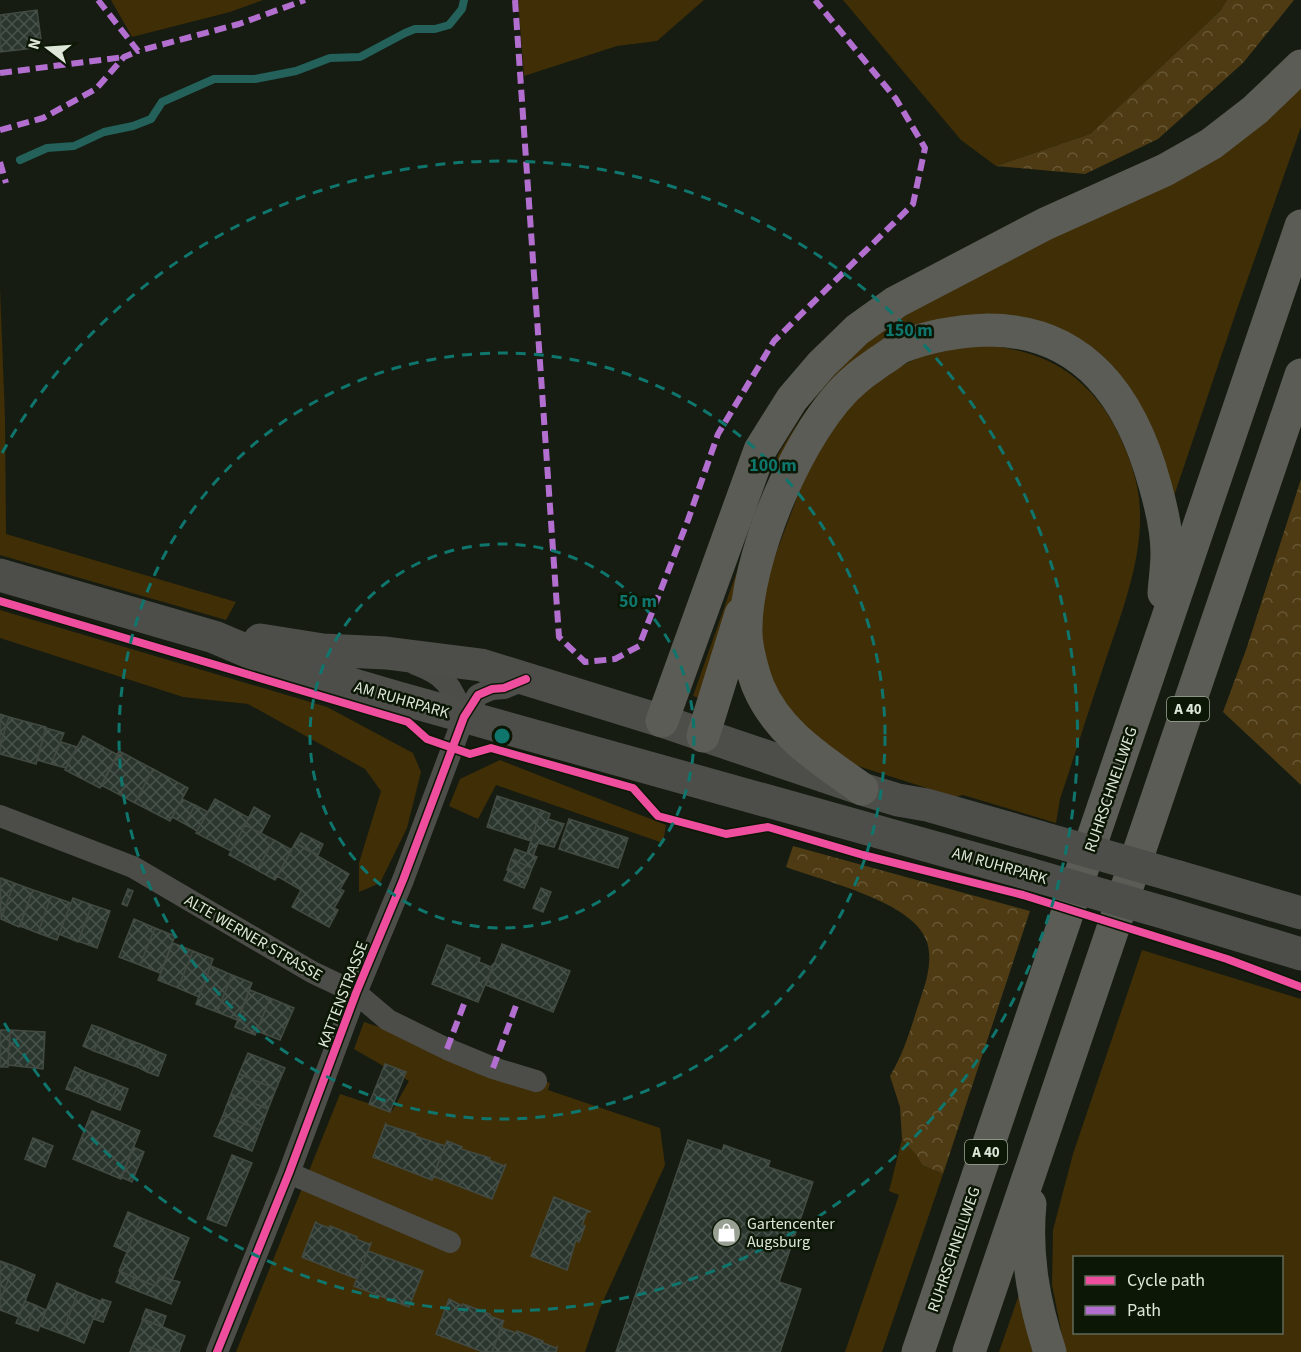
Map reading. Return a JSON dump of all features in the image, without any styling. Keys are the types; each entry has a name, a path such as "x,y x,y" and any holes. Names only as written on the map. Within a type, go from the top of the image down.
{"highway":[{"path":"662,722 760,450 792,399 822,364 857,330 896,302 1045,224 1165,170 1211,144 1255,110 1301,66"},
{"name":"RUHRSCHNELLWEG","path":"918,1352 1301,226"},
{"path":"703,736 773,512 808,437 855,380 900,348 935,337 982,330 1004,330 1036,336 1068,351 1094,368 1123,405 1139,434 1160,505 1167,551 1156,645 1146,682"},
{"name":"A 40","path":"969,1352 1301,375"},
{"path":"752,578 746,634 758,685 776,719 798,743 862,789"},
{"path":"1043,1135 1032,1182 1028,1238 1029,1268 1034,1296 1050,1352"}],"main road":[{"name":"AM RUHRPARK","path":"0,575 214,637 266,660 1029,874 1301,954"},
{"name":"AM RUHRPARK","path":"214,637 267,640 323,650 386,653 481,665 898,800 927,805 1301,913"},
{"path":"662,722 697,782"},
{"path":"697,782 703,736"}],"street":[{"path":"386,653 441,675 453,691 465,717"},
{"name":"KATTENSTRASSE","path":"217,1352 289,1173 356,993 403,879 465,717 478,695 526,679"},
{"name":"ALTE WERNER STRASSE","path":"0,816 133,867 312,972 356,993 387,1020 447,1049 494,1068 536,1081"},
{"path":"289,1173 450,1242"}],"shaded area":[{"path":"111,0 263,0 230,12 132,37"},
{"path":"518,0 704,0 657,41 617,46 524,76"},
{"path":"843,0 1227,0 1220,11 1090,134 996,166 961,140"},
{"path":"1301,84 1301,127 1173,499 1147,418 1002,317 833,389 699,698 693,696 778,455 799,421 836,373 880,332 923,304"},
{"path":"0,288 5,418 6,534 236,602 226,620 0,555"},
{"path":"971,343 1037,356 1056,365 1076,379 1094,396 1114,425 1128,456 1137,488 1140,530 1134,570 1060,799 1056,823 963,795 955,797 839,759 817,744 776,693 763,658 761,617 764,585 804,479 832,429 853,403 878,381 901,366 933,351"},
{"path":"0,610 327,707 413,753 421,772 407,828 380,883 359,892 359,863 381,791 365,769 248,704 183,697 0,638"},
{"path":"500,760 666,825 663,843 496,785 478,819 449,806 460,779"},
{"path":"1142,950 1301,999 1301,1352 1066,1352 1052,1285 1053,1230 1073,1154"},
{"path":"364,1022 550,1083 548,1090 660,1128 665,1165 600,1308 585,1352 236,1352 340,1094 392,1111 409,1081 354,1049"},
{"path":"902,1139 922,1165 943,1174 882,1352 845,1352 899,1195 889,1191"},
{"path":"1021,1289 1034,1352 999,1352"}],"green space":[{"path":"1227,0 1294,0 1243,63 1158,139 1085,174 996,166 1090,134 1220,11"},
{"path":"1301,479 1301,785 1223,712 1247,647"},
{"path":"793,846 1030,911 943,1174 922,1165 902,1139 900,1107 890,1076 911,1029 928,972 927,942 919,928 905,915 886,904 865,894 786,867"}],"building":[{"path":"37,10 42,47 0,52 0,15"},
{"path":"0,714 9,717 0,746"},
{"path":"9,717 46,727 36,764 0,754 0,746"},
{"path":"46,728 64,733 51,764 37,760"},
{"path":"83,736 118,755 100,788 65,770"},
{"path":"61,742 77,747 66,768 51,764"},
{"path":"119,751 153,769 135,803 101,785"},
{"path":"153,769 188,788 170,821 135,803"},
{"path":"497,796 541,810 531,841 487,827"},
{"path":"182,799 195,805 185,824 172,817"},
{"path":"215,799 249,818 231,851 196,833"},
{"path":"195,805 208,812 197,831 185,824"},
{"path":"254,807 270,816 261,833 245,825"},
{"path":"541,810 550,814 548,819 564,824 554,847 538,843 533,856 527,853"},
{"path":"569,819 628,838 618,868 559,849"},
{"path":"245,825 274,840 257,870 229,855"},
{"path":"301,833 323,844 318,855 295,843"},
{"path":"274,840 292,850 275,880 257,870"},
{"path":"295,843 349,874 340,889 344,891 334,908 338,910 329,927 292,907 301,890 277,876"},
{"path":"515,849 537,857 532,868 511,859"},
{"path":"511,859 532,868 528,879 507,870"},
{"path":"509,870 528,879 524,888 504,880"},
{"path":"1,878 14,883 1,919 0,880"},
{"path":"14,883 33,890 19,927 1,919"},
{"path":"541,888 551,892 543,912 533,908"},
{"path":"128,889 133,891 127,906 122,904"},
{"path":"33,890 51,896 38,933 20,926"},
{"path":"51,896 71,903 57,940 38,933"},
{"path":"73,898 92,905 78,942 59,934"},
{"path":"92,905 110,911 97,948 78,941"},
{"path":"134,919 155,928 140,965 119,957"},
{"path":"155,928 175,936 160,973 140,965"},
{"path":"173,943 193,951 178,988 158,980"},
{"path":"502,944 570,971 553,1012 486,985"},
{"path":"447,945 480,958 479,962 491,967 494,963 478,1002 432,984"},
{"path":"193,951 213,959 199,997 178,988"},
{"path":"211,966 232,975 217,1012 196,1004"},
{"path":"232,975 252,983 237,1020 217,1012"},
{"path":"250,990 270,998 255,1035 235,1027"},
{"path":"270,998 294,1008 280,1040 257,1031"},
{"path":"92,1025 103,1029 94,1051 83,1046"},
{"path":"103,1029 113,1033 105,1055 94,1051"},
{"path":"0,1030 10,1030 8,1067 0,1067"},
{"path":"10,1030 45,1032 43,1069 8,1065"},
{"path":"113,1033 124,1038 115,1059 105,1055"},
{"path":"124,1038 135,1042 126,1063 115,1059"},
{"path":"135,1042 145,1046 137,1067 126,1063"},
{"path":"145,1046 156,1051 147,1072 137,1067"},
{"path":"156,1051 166,1055 158,1076 147,1072"},
{"path":"248,1053 285,1068 276,1089 239,1074"},
{"path":"385,1064 406,1072 390,1112 369,1104"},
{"path":"75,1067 85,1072 77,1093 66,1089"},
{"path":"85,1072 96,1076 88,1097 77,1093"},
{"path":"239,1074 276,1089 268,1109 231,1094"},
{"path":"96,1076 107,1080 98,1102 88,1097"},
{"path":"107,1080 118,1085 109,1106 98,1102"},
{"path":"118,1085 128,1089 120,1110 109,1106"},
{"path":"231,1094 268,1109 260,1130 223,1115"},
{"path":"92,1111 140,1131 121,1179 73,1159"},
{"path":"223,1115 260,1130 252,1151 214,1136"},
{"path":"386,1123 386,1125 445,1146 432,1180 373,1157"},
{"path":"33,1138 53,1146 45,1167 25,1159"},
{"name":"Gartencenter Augsburg","path":"688,1140 722,1151 724,1145 770,1161 768,1167 813,1182 779,1282 801,1289 780,1352 616,1352"},
{"path":"447,1141 504,1166 506,1164 492,1199 433,1176"},
{"path":"133,1147 144,1152 132,1182 121,1177"},
{"path":"232,1155 252,1163 226,1226 207,1219"},
{"path":"554,1197 591,1212 587,1212 582,1225 585,1226 579,1242 576,1240 567,1270 531,1256"},
{"path":"128,1212 141,1218 127,1252 114,1246"},
{"path":"141,1218 189,1238 172,1281 160,1276 155,1286 119,1271"},
{"path":"316,1221 316,1223 357,1237 356,1239 371,1243 357,1279 302,1257"},
{"path":"368,1251 423,1271 409,1307 354,1286"},
{"path":"0,1261 14,1266 0,1300"},
{"path":"14,1266 35,1275 19,1317 0,1310 0,1300"},
{"path":"120,1272 134,1277 130,1288 116,1282"},
{"path":"160,1276 180,1282 171,1304 130,1288 134,1277 155,1286"},
{"path":"57,1283 78,1292 62,1334 40,1326"},
{"path":"78,1292 100,1301 84,1343 62,1334"},
{"path":"102,1299 111,1302 103,1322 94,1319"},
{"path":"449,1299 462,1306 463,1304 504,1320 492,1352 483,1352 436,1334"},
{"path":"25,1301 35,1305 27,1327 16,1323"},
{"path":"35,1305 46,1310 38,1331 27,1327"},
{"path":"146,1309 166,1316 162,1327 142,1319"},
{"path":"143,1319 185,1336 179,1352 162,1352 134,1341"},
{"path":"502,1326 502,1328 516,1333 517,1331 557,1347 556,1352 492,1352"},
{"path":"134,1341 162,1352 130,1352"}],"waterway":[{"path":"20,160 47,148 74,146 104,132 133,126 151,119 162,102 214,79 255,79 296,71 330,58 360,57 415,29 435,29 449,25 462,9 464,0"}],"marked path":[{"path":"98,0 138,51 239,24 305,0"},
{"path":"515,0 559,637 585,662 615,659 639,646 688,520 718,434 774,341 913,204 925,148 896,99 815,0"},
{"path":"0,130 43,118 96,89 124,57 138,51"},
{"path":"0,73 124,57"},
{"path":"0,162 6,183"},
{"path":"493,1068 517,1003"},
{"path":"447,1049 464,1004"}],"cycle path":[{"path":"0,601 408,722 427,739 470,754 491,748 633,788 658,816 726,834 768,827 863,855 1023,895 1227,959 1301,987"},
{"path":"217,1352 289,1173 356,993 403,880 464,717 478,695 526,679"}],"place":[{"name":"Gartencenter Augsburg","path":"726,1232"}]}
